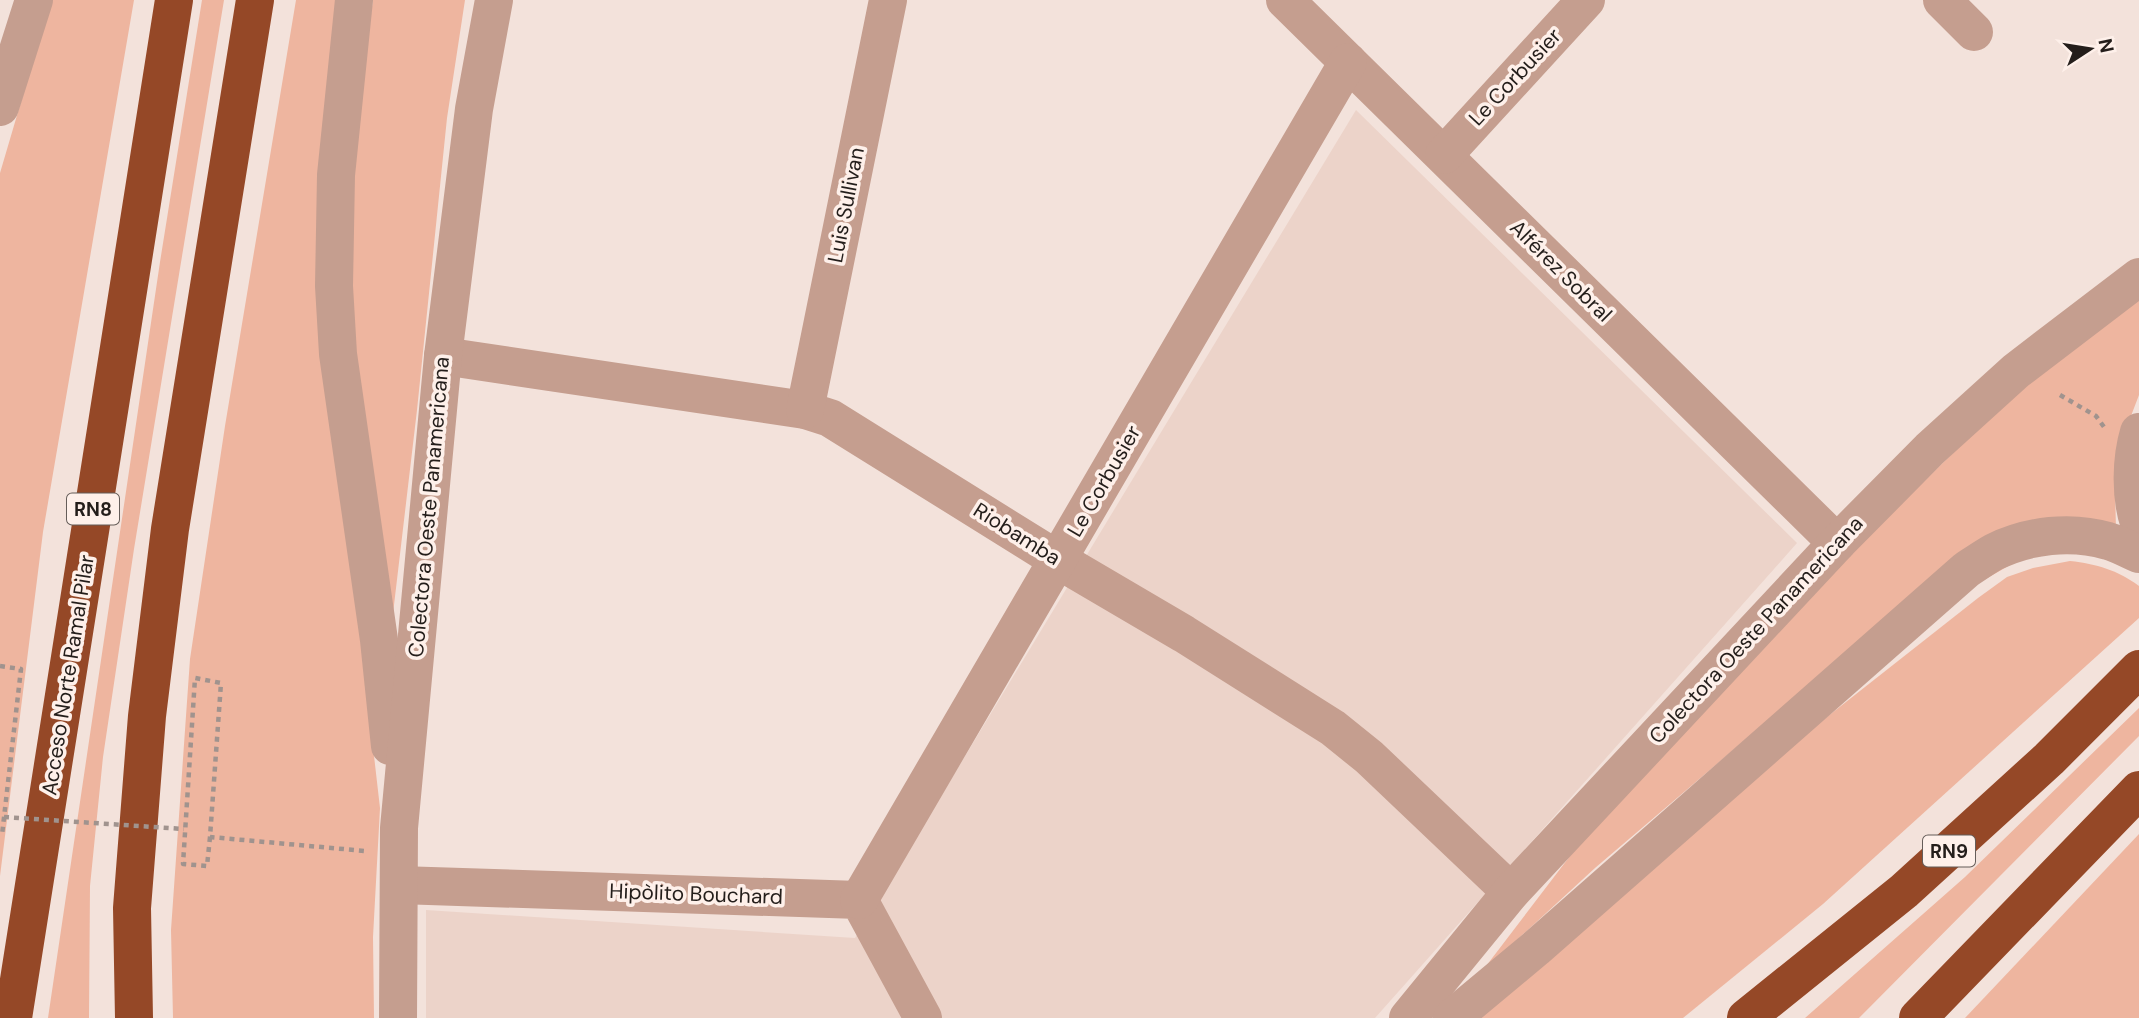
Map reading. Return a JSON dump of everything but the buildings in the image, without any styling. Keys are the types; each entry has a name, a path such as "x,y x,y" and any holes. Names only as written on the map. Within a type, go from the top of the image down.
{"highway":[{"name":"Acceso Norte Ramal Pilar","path":"13,1018 174,0"},
{"path":"134,1018 132,908 150,690 170,529 255,0"},
{"name":"RN9","path":"1746,1018 1904,891 2049,760 2139,669"},
{"path":"1918,1018 2139,790"}],"street":[{"path":"0,107 34,0"},
{"path":"354,0 336,175 334,286 342,381 379,640 399,855"},
{"name":"Colectora Oeste Panamericana","path":"398,1018 399,855 443,356 474,109 494,0"},
{"name":"Luis Sullivan","path":"805,410 888,0"},
{"name":"Alférez Sobral","path":"1284,0 1837,543"},
{"name":"Le Corbusier","path":"1444,155 1586,0"},
{"path":"1942,0 1973,32"},
{"name":"Le Corbusier","path":"859,900 1348,62"},
{"name":"Colectora Oeste Panamericana","path":"1408,1018 1511,892 1837,543 1930,449 2016,370 2139,277"},
{"name":"Riobamba","path":"443,356 805,410 830,418 1333,728 1369,757 1511,892"},
{"path":"2139,432 2134,472 2136,514 2139,523"},
{"path":"1452,1018 1536,948 1966,570 2021,541 2053,536 2078,536 2108,541 2139,554"},
{"name":"Hipòlito Bouchard","path":"399,855 859,900"},
{"path":"859,900 923,1018"}],"path":[{"path":"2060,395 2096,416"},
{"path":"0,666 21,669 4,817 184,829"},
{"path":"195,678 221,683 211,837 208,866 183,864 195,678"},
{"path":"211,837 399,855"}],"shaded area":[{"path":"51,0 134,0 43,532 0,876 0,173"},
{"path":"202,0 224,0 134,549 103,757 90,886 89,1018 48,1018 160,262"},
{"path":"296,0 340,0 354,582 380,808 373,937 374,1018 173,1018 171,930 190,659 225,426"},
{"path":"373,0 465,0 447,118 392,622 352,329 350,224 362,73"},
{"path":"1356,110 1797,543 1375,1018 426,1018 426,910 855,938"},
{"path":"2139,296 2139,395 2121,442 2115,486 2116,531 2083,523 1827,670 1595,868 1480,974 1596,822 1782,620 2055,357"},
{"path":"2070,561 2106,569 2139,586 2139,618 1823,904 1683,1018 1471,1018 1728,795 1978,598 2007,577 2033,568"},
{"path":"2139,708 2139,736 1859,1018 1805,1018 1965,877"},
{"path":"2139,834 2139,1018 1965,1018"}]}
